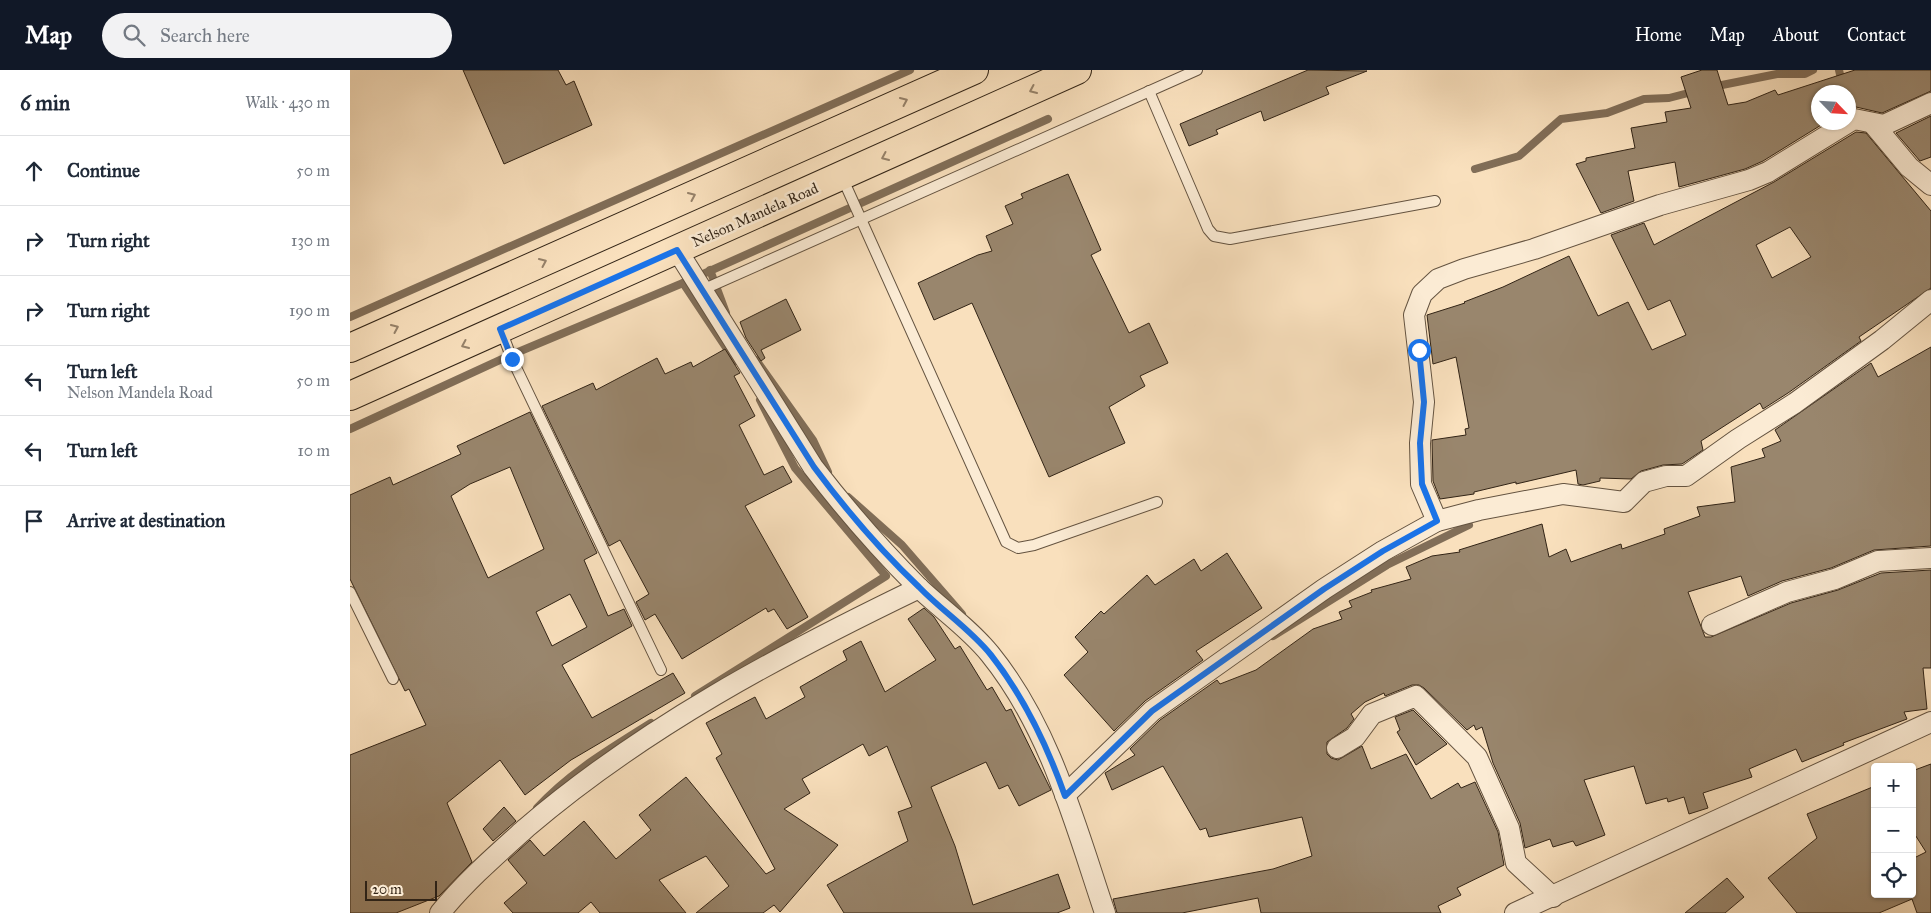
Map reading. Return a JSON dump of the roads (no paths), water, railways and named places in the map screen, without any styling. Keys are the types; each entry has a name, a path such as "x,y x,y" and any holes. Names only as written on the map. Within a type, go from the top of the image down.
{"main road":[{"path":"350,348 974,70"},
{"name":"Nelson Mandela Road","path":"350,396 1077,70"}],"street":[{"path":"1437,521 1422,484 1420,443 1424,402 1414,315 1422,294 1438,279 1464,269 1534,250 1660,204 1749,180 1768,172 1854,119 1874,124 1891,123 1931,103"},
{"path":"1874,124 1909,167 1931,185"},
{"path":"677,250 814,467 859,525 919,588 964,626 1006,676 1020,696 1046,748 1065,796 1105,913"},
{"path":"1065,796 1152,711 1324,589 1383,551 1437,521 1479,510 1563,494 1624,502 1644,482 1666,476 1686,476 1738,439 1795,403 1882,340 1931,300"},
{"path":"1712,625 1786,592 1835,579 1878,561 1931,558"},
{"path":"440,913 500,851 560,799 641,740 732,685 812,640 919,588"},
{"path":"1337,748 1355,737 1372,714 1416,696 1477,757 1509,828 1516,863 1553,897"},
{"path":"1515,913 1931,722"}],"lane":[{"path":"702,290 1197,70"},
{"path":"1149,91 1208,229 1214,236 1230,239 1435,201"},
{"path":"842,176 859,220 1006,542 1018,548 1034,545 1157,502"},
{"path":"500,329 512,359 661,670"},
{"path":"350,592 393,679"}],"waterway":[{"path":"350,317 910,70"},
{"path":"1712,87 1777,74 1805,74 1813,70"},
{"path":"1839,70 1842,85"},
{"path":"1475,169 1519,156 1561,119 1607,113 1644,99 1669,98 1696,91"},
{"path":"350,429 511,355 683,283 1048,119"},
{"path":"710,270 726,313"},
{"path":"683,283 735,361"},
{"path":"756,360 813,440 828,472"},
{"path":"695,696 886,576 795,468 760,400"},
{"path":"848,497 902,545 962,614"},
{"path":"1273,636 1387,565 1469,525"},
{"path":"537,808 577,772 651,723"}]}
